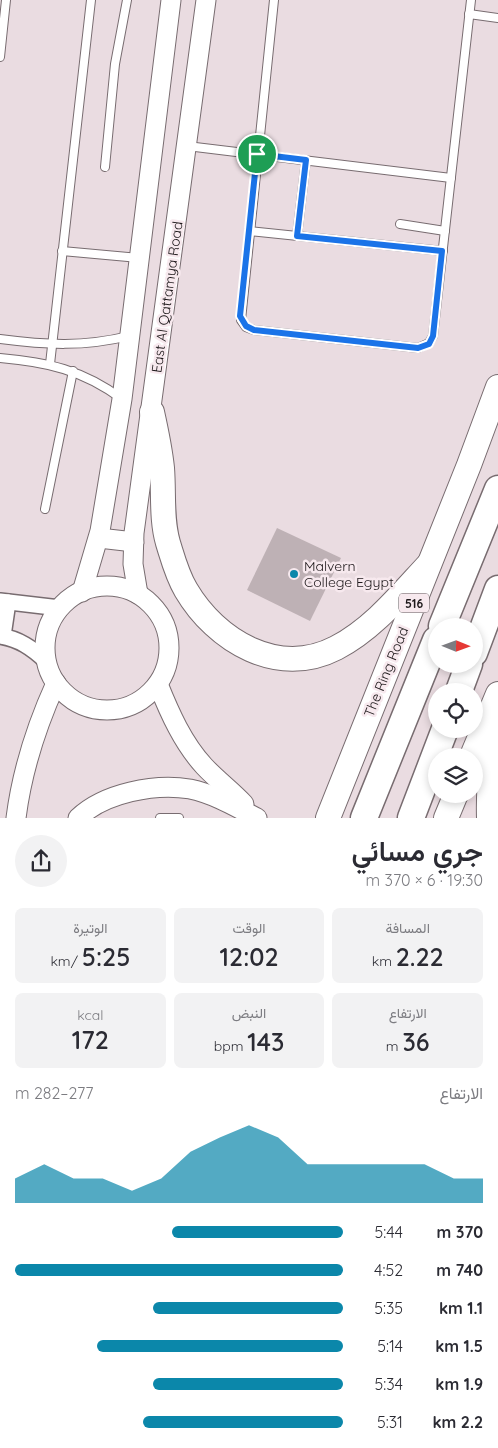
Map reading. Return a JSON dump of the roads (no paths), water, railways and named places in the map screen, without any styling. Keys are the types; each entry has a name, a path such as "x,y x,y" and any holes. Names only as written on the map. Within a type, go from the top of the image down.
{"highway":[{"name":"The Ring Road","path":"328,818 469,465 498,387"},
{"path":"152,412 162,468 163,515 167,540 175,566 185,589 202,613 237,644 260,653 299,659 315,657 337,648 358,634 394,603 429,564"},
{"name":"516","path":"445,618 498,489"},
{"path":"483,628 498,589"},
{"path":"364,818 428,660"},
{"path":"475,748 498,694"},
{"path":"489,818 489,790 493,744 498,718"},
{"path":"411,818 441,738"},
{"path":"446,818 452,803"}],"street":[{"path":"82,592 99,538 122,399 171,0"},
{"name":"East Al Qattamya Road","path":"138,594 133,564 134,542 206,0"},
{"path":"99,538 134,542"},
{"path":"46,661 46,638 49,628 60,608 66,601 82,592 96,587 110,586 125,588 138,594 152,605 162,619 168,635 169,652 166,669 158,684 146,697 132,706 115,710 98,710 82,705 67,696 56,683 46,661 30,646 1,636 4,601 60,608"},
{"path":"16,818 29,752 56,683"},
{"path":"158,684 180,732 198,758 221,784 257,818"},
{"path":"78,818 104,801 126,793 150,788 175,788 190,789 211,795 257,818"}],"lane":[{"path":"0,57 6,0"},
{"path":"50,364 91,0"},
{"path":"105,167 115,64 126,0"},
{"path":"274,0 240,316 246,326 254,330 418,348 429,344 433,336 471,0"},
{"path":"469,14 498,18"},
{"path":"187,146 451,178"},
{"path":"297,236 306,160"},
{"path":"400,224 445,231"},
{"path":"249,231 442,251"},
{"path":"62,251 139,258"},
{"path":"0,339 52,345 90,343 130,335"},
{"path":"0,358 50,364 73,371 99,383 122,399"},
{"path":"45,509 73,371"},
{"path":"160,818 179,818"}],"place":[{"name":"Malvern College Egypt","path":"294,574"}]}
